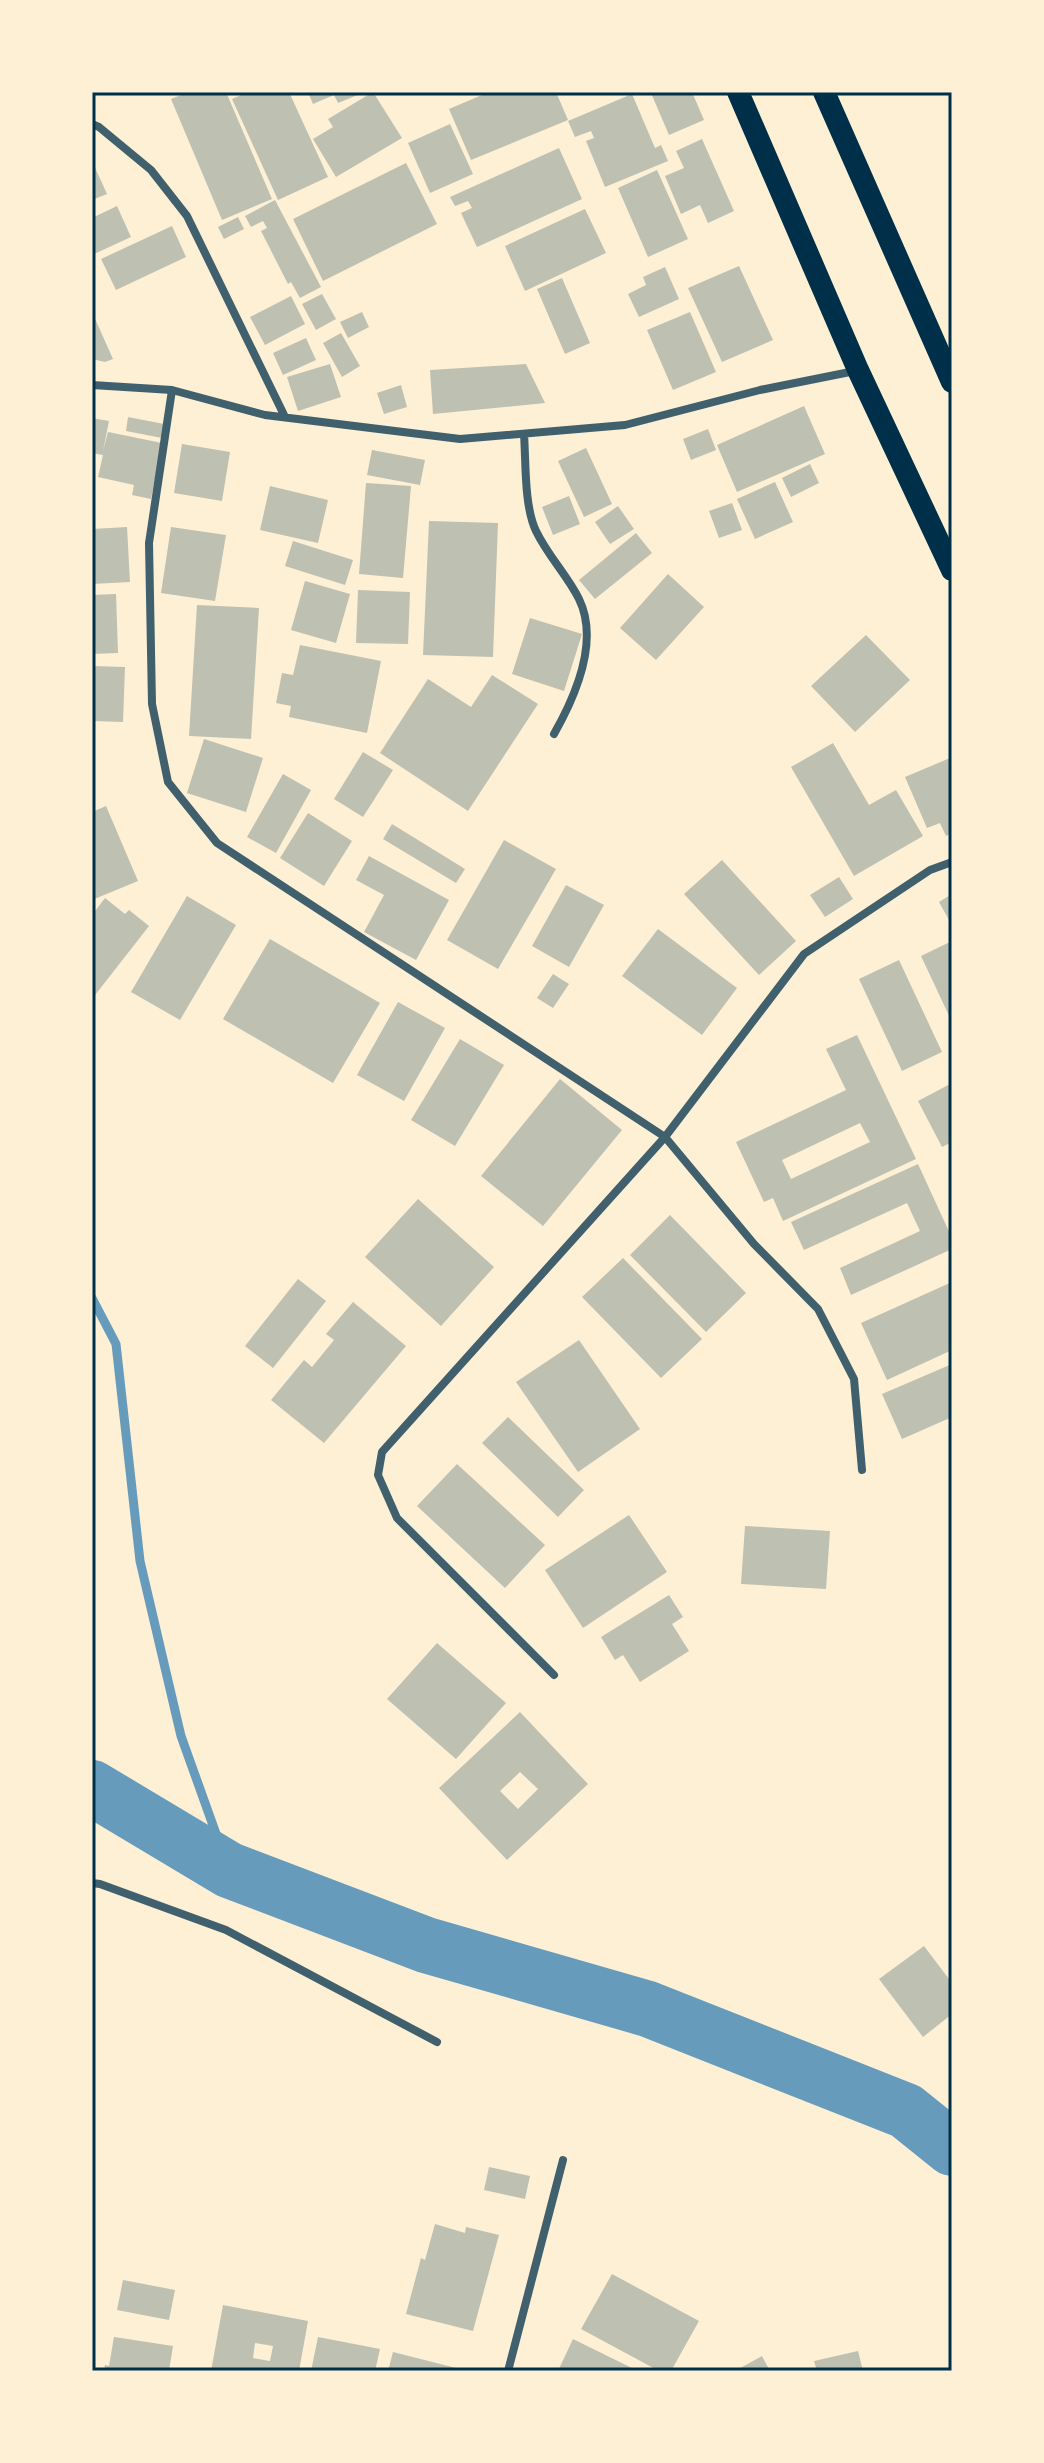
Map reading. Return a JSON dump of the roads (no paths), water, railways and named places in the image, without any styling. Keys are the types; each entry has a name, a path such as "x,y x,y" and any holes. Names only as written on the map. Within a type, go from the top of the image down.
{"highway":[{"path":"738,92 858,370 952,570"},
{"path":"824,92 952,382"}],"street":[{"path":"92,124 151,170 187,216 285,417"},
{"path":"92,385 172,390 265,415 460,439 625,425 760,390 858,370"},
{"path":"172,390 149,543 152,704 168,782 217,843 665,1137 754,1244 818,1309 854,1379 862,1470"},
{"path":"524,434 535,530 578,597 586,622 585,652 574,695 554,734"},
{"path":"554,1675 397,1518 378,1475 382,1452 665,1137 804,954 930,870 952,862"},
{"path":"92,1883 226,1930 437,2042"},
{"path":"508,2371 563,2160"}],"waterway":[{"path":"92,1298 116,1344 140,1561 181,1736 229,1870"},
{"path":"92,1788 229,1870 426,1945 648,2009 906,2111 952,2148"}]}
